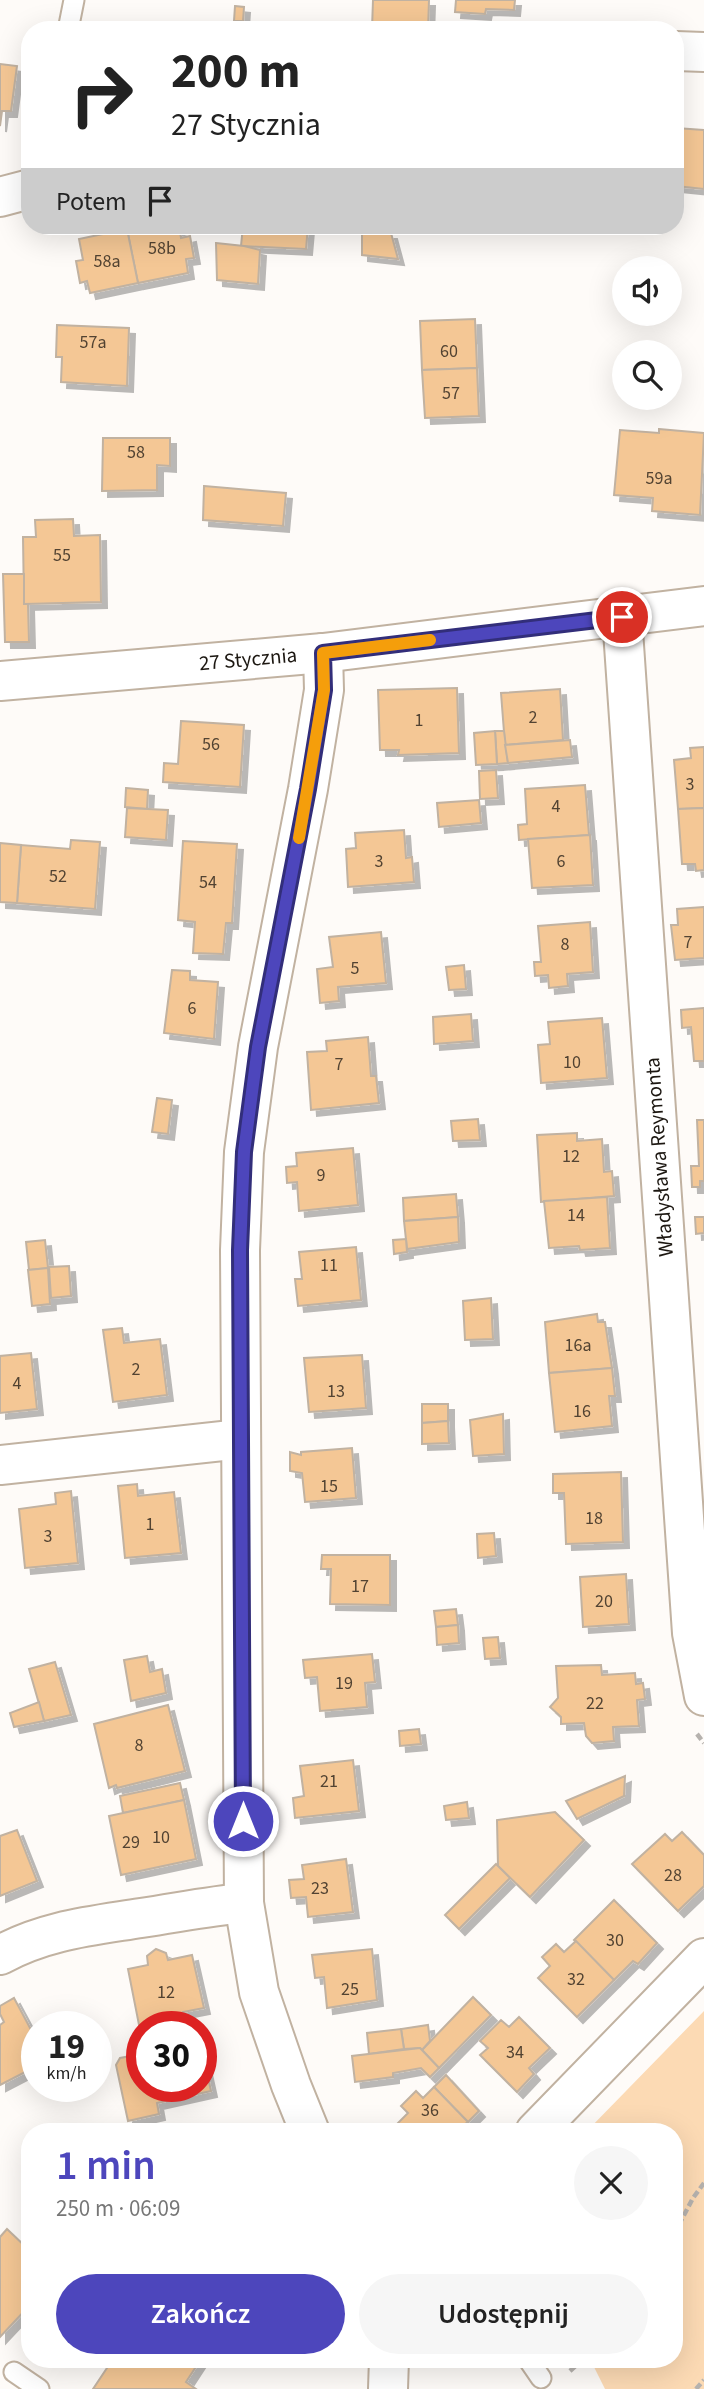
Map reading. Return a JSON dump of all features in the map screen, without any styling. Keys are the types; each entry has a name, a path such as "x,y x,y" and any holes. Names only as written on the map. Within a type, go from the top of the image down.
{"street":[{"path":"684,51 704,52"},
{"path":"0,197 21,191"},
{"name":"27 Stycznia","path":"0,681 323,653 704,606"},
{"name":"Władysława Reymonta","path":"622,617 692,1633 704,1696"},
{"path":"306,2123 259,1993 244,1903 240,1250 244,1152 258,1047 308,789 324,690 323,653"},
{"path":"0,1465 241,1439"},
{"path":"0,1955 20,1944 68,1928 244,1903"},
{"path":"544,2123 704,1958"},
{"path":"388,2368 388,2389"}],"lane":[{"path":"70,21 74,0"},
{"path":"534,2368 541,2378"},
{"path":"14,2372 39,2389"}],"path":[{"path":"683,2217 704,2183"},
{"path":"696,2389 704,2380"}],"shaded area":[{"path":"704,2011 704,2389 605,2389 594,2368 683,2368 683,2123 595,2123"}],"building":[{"path":"373,0 429,0 428,21 372,21"},
{"path":"456,0 515,0 514,10 486,9 485,14 455,12"},
{"path":"235,6 244,7 243,21 234,21"},
{"path":"0,64 17,66 11,111 2,111 0,126"},
{"path":"684,129 704,130 704,189 684,187"},
{"path":"98,235 128,235 138,283 90,293 87,281 80,283 76,261 83,260 79,239"},
{"path":"128,235 180,235 181,238 190,236 194,258 186,259 188,273 138,283"},
{"path":"242,235 307,235 306,249 241,246"},
{"path":"362,235 392,235 398,259 362,255"},
{"path":"216,243 260,250 258,284 217,280"},
{"path":"475,319 477,368 422,370 420,321"},
{"path":"57,325 129,328 127,386 61,382 62,357 56,357"},
{"path":"477,368 479,416 425,418 422,370"},
{"path":"659,429 704,433 700,515 652,511 653,498 614,495 620,430 659,433"},
{"path":"103,438 170,438 170,466 157,465 157,490 102,491"},
{"path":"204,486 286,493 283,526 203,520"},
{"path":"73,519 74,536 100,535 101,602 24,604 23,537 36,537 35,520"},
{"path":"3,574 24,574 24,604 28,604 29,642 5,642"},
{"path":"457,688 459,753 398,755 399,750 380,750 378,690"},
{"path":"560,689 563,740 505,745 501,693"},
{"path":"181,721 244,725 240,787 163,782 164,763 178,764"},
{"path":"495,731 504,731 508,763 497,764"},
{"path":"495,731 497,764 476,765 474,733"},
{"path":"570,740 572,757 508,763 505,745"},
{"path":"704,747 704,808 678,809 674,760 691,758 690,748"},
{"path":"496,770 498,798 480,799 479,771"},
{"path":"585,785 589,835 519,840 518,825 527,824 525,789"},
{"path":"126,788 148,790 147,809 125,807"},
{"path":"479,800 481,823 439,827 437,803"},
{"path":"127,808 168,810 166,840 125,837"},
{"path":"704,808 704,870 696,871 695,864 682,864 678,809"},
{"path":"404,830 406,858 412,857 414,882 348,887 346,849 356,848 355,833"},
{"path":"590,835 593,885 532,888 528,839"},
{"path":"71,840 100,842 95,909 17,903 21,845 70,849"},
{"path":"183,841 237,844 232,923 226,923 223,954 193,953 195,922 178,920"},
{"path":"0,843 21,845 17,903 0,902"},
{"path":"704,907 704,958 675,960 671,925 678,925 677,909"},
{"path":"590,922 593,972 567,974 568,986 549,988 548,975 535,976 534,962 541,962 538,926"},
{"path":"381,932 386,983 338,987 339,1001 320,1003 317,969 333,967 329,937"},
{"path":"464,965 466,989 449,990 446,967"},
{"path":"172,970 190,971 190,980 218,982 214,1039 164,1033"},
{"path":"704,1008 704,1061 694,1061 691,1027 682,1028 681,1010"},
{"path":"471,1014 473,1041 434,1044 433,1017"},
{"path":"602,1018 607,1078 541,1083 538,1045 550,1044 548,1022"},
{"path":"368,1037 371,1076 376,1076 379,1103 311,1110 307,1052 327,1051 326,1041"},
{"path":"157,1098 172,1100 168,1134 152,1132"},
{"path":"478,1119 480,1140 453,1141 451,1121"},
{"path":"697,1120 704,1120 704,1181 700,1181 700,1187 692,1187 691,1166 699,1166"},
{"path":"577,1133 577,1141 602,1139 604,1172 612,1171 614,1196 541,1202 537,1135"},
{"path":"353,1148 358,1205 299,1211 297,1182 287,1183 286,1167 297,1166 296,1153"},
{"path":"456,1194 458,1217 404,1221 403,1198"},
{"path":"607,1197 610,1248 549,1248 544,1201"},
{"path":"458,1217 459,1242 407,1249 404,1221"},
{"path":"695,1217 704,1217 704,1233 696,1234"},
{"path":"406,1239 407,1252 394,1254 393,1240"},
{"path":"45,1240 48,1268 29,1270 26,1242"},
{"path":"356,1247 361,1300 298,1306 295,1279 302,1279 299,1252"},
{"path":"69,1266 71,1296 51,1298 49,1267"},
{"path":"48,1268 50,1304 32,1306 28,1270"},
{"path":"491,1298 493,1339 465,1340 463,1301"},
{"path":"597,1314 598,1322 605,1322 612,1368 549,1373 545,1322"},
{"path":"122,1328 124,1343 160,1339 167,1395 113,1402 103,1330"},
{"path":"31,1353 37,1409 0,1413 0,1356"},
{"path":"362,1355 366,1408 309,1412 304,1358"},
{"path":"612,1368 615,1396 609,1396 612,1426 555,1432 549,1373"},
{"path":"422,1404 448,1404 448,1421 422,1423"},
{"path":"503,1414 504,1454 473,1456 470,1420"},
{"path":"448,1421 449,1443 422,1444 422,1423"},
{"path":"352,1448 356,1498 305,1502 302,1473 290,1471 290,1452 301,1455 301,1452"},
{"path":"621,1472 623,1542 566,1544 564,1493 553,1493 553,1474"},
{"path":"137,1484 138,1496 174,1492 181,1553 125,1558 118,1486"},
{"path":"71,1491 78,1563 25,1568 19,1509 56,1504 55,1493"},
{"path":"494,1533 496,1556 478,1558 477,1534"},
{"path":"322,1555 390,1555 390,1605 330,1604 331,1569 321,1569"},
{"path":"626,1574 629,1624 583,1627 580,1577"},
{"path":"456,1609 458,1625 436,1627 434,1611"},
{"path":"458,1625 459,1643 437,1645 436,1627"},
{"path":"498,1637 500,1658 485,1659 483,1638"},
{"path":"372,1654 375,1682 365,1683 367,1707 320,1711 317,1677 305,1678 303,1660"},
{"path":"147,1656 150,1672 162,1669 166,1693 131,1701 124,1660"},
{"path":"55,1662 71,1715 44,1721 29,1669"},
{"path":"601,1665 602,1675 635,1673 636,1684 643,1683 645,1699 637,1700 639,1726 613,1727 614,1741 592,1743 586,1736 584,1723 561,1724 561,1717 550,1707 558,1698 556,1666"},
{"path":"39,1702 44,1721 14,1727 10,1713"},
{"path":"168,1705 185,1771 109,1788 94,1724"},
{"path":"419,1729 421,1744 400,1746 399,1731"},
{"path":"353,1760 359,1811 295,1818 293,1798 304,1796 300,1766"},
{"path":"625,1776 624,1796 577,1819 566,1801"},
{"path":"180,1783 184,1800 123,1813 120,1796"},
{"path":"184,1800 196,1859 121,1875 109,1816"},
{"path":"467,1802 469,1818 446,1820 444,1806"},
{"path":"555,1812 584,1840 530,1897 498,1866 497,1820"},
{"path":"17,1830 37,1881 0,1896 0,1836"},
{"path":"682,1832 704,1855 704,1886 678,1911 632,1864 665,1834 672,1841"},
{"path":"346,1859 353,1912 308,1917 306,1897 291,1898 289,1880 304,1879 302,1865"},
{"path":"496,1864 510,1878 459,1929 445,1915"},
{"path":"614,1900 657,1943 638,1964 633,1961 614,1980 574,1940"},
{"path":"576,1941 614,1980 577,2017 538,1978 550,1966 542,1957 556,1944 564,1952"},
{"path":"156,1949 166,1953 168,1960 192,1955 204,2008 188,2011 136,2011 128,1969 148,1965 147,1956"},
{"path":"372,1949 377,2000 327,2008 324,1977 315,1978 312,1955"},
{"path":"473,1997 491,2015 439,2068 422,2050"},
{"path":"14,1998 21,2011 21,2074 0,2085 0,2025 4,2022 0,2006"},
{"path":"519,2017 550,2048 529,2068 534,2074 517,2092 480,2055 488,2048 480,2041 501,2020 509,2027"},
{"path":"428,2025 430,2041 422,2050 404,2049 401,2029"},
{"path":"401,2029 404,2049 369,2054 367,2033"},
{"path":"420,2048 439,2068 430,2077 421,2068 393,2073 393,2077 355,2082 352,2056"},
{"path":"126,2057 126,2102 162,2102 157,2103 159,2114 128,2121 116,2065 120,2058"},
{"path":"446,2075 479,2111 468,2122 434,2087"},
{"path":"434,2087 468,2122 398,2123 408,2113 401,2106 416,2091 423,2098"},
{"path":"7,2229 21,2242 21,2315 0,2337 0,2237"},
{"path":"107,2368 195,2368 186,2382 196,2389 93,2389"}],"slow traffic":[{"path":"299,838 324,690 323,653 430,640"}],"route":[{"path":"243,1821 240,1250 244,1152 258,1047 308,789 324,690 323,653 622,617"}]}
